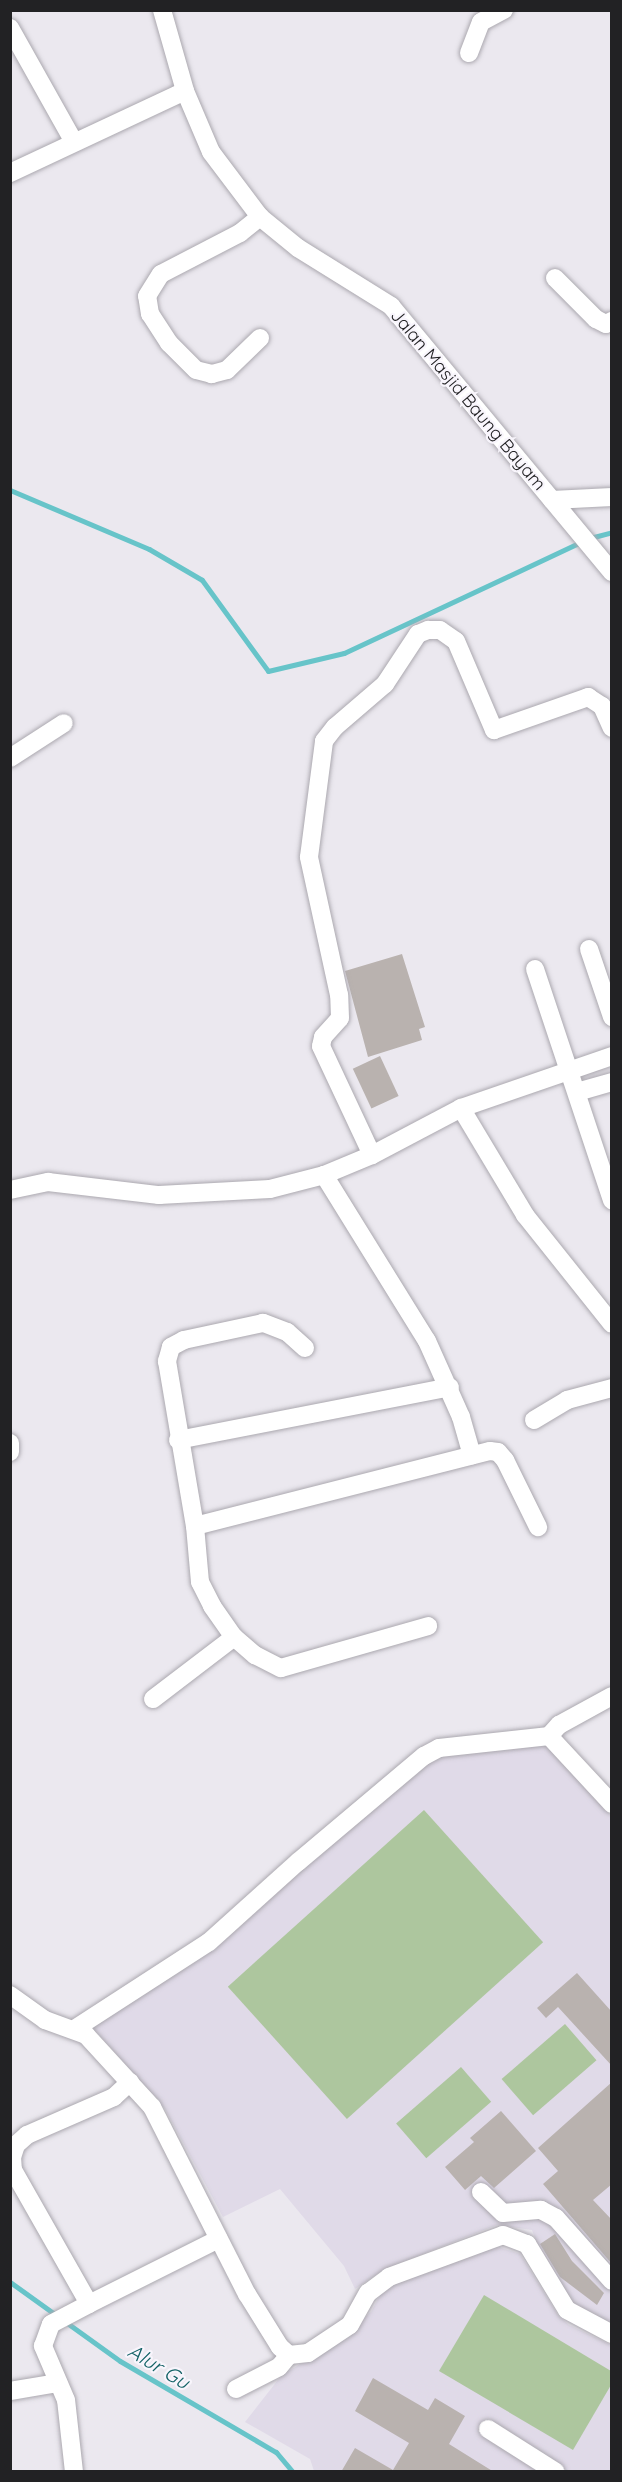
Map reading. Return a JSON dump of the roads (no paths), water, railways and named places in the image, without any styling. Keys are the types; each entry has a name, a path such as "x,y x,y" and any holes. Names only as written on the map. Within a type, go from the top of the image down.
{"street":[{"name":"Jalan Masjid Baung Bayam","path":"162,10 184,92 211,152 260,217 298,248 391,306 611,571"},
{"path":"469,54 481,22 504,10"},
{"path":"10,28 74,142"},
{"path":"10,173 184,92"},
{"path":"260,217 240,232 161,274 147,296 150,314 169,343 196,370 212,374 227,370 260,338"},
{"path":"555,278 596,319 606,324 612,321"},
{"path":"552,500 612,497"},
{"path":"372,1155 321,1046 323,1037 340,1018 339,995 309,857 324,741 335,727 385,684 418,634 429,630 440,630 456,641 494,730 588,697 602,706 612,728"},
{"path":"10,758 64,723"},
{"path":"589,950 612,1017"},
{"path":"534,969 612,1201"},
{"path":"10,1190 48,1182 159,1195 270,1190 324,1175 372,1155 461,1108 612,1056"},
{"path":"577,1092 612,1082"},
{"path":"461,1108 525,1215 612,1324"},
{"path":"324,1175 427,1341 450,1388 472,1455"},
{"path":"305,1348 287,1332 263,1323 184,1340 171,1347 167,1361 178,1440 195,1526 200,1582 234,1637 255,1655 281,1668 296,1667 428,1626"},
{"path":"178,1440 450,1388"},
{"path":"534,1420 567,1400 612,1388"},
{"path":"10,1443 10,1452"},
{"path":"195,1526 472,1455 498,1452 538,1527"},
{"path":"153,1699 234,1637"},
{"path":"76,2028 209,1942 424,1756 453,1745 549,1736 565,1721 612,1696"},
{"path":"549,1736 612,1804"},
{"path":"10,1995 45,2020 76,2028 94,2042 159,2117 247,2294 280,2346 289,2355"},
{"path":"89,2304 13,2170 12,2157 16,2145 27,2135 114,2097 130,2082"},
{"path":"481,2192 503,2213 541,2210 556,2218 612,2282"},
{"path":"236,2389 279,2367 289,2355 308,2353 350,2325 368,2293 389,2277 503,2235 527,2244 567,2310 612,2334"},
{"path":"74,2472 70,2419 43,2346 51,2324 70,2312 219,2239"},
{"path":"10,2391 58,2383"},
{"path":"488,2429 556,2472"}],"waterway":[{"path":"10,490 149,549 202,580 268,671 344,653 581,542"},
{"path":"590,538 612,532"},
{"name":"Alur Gu","path":"10,2282 120,2361 276,2452 293,2472"}]}
